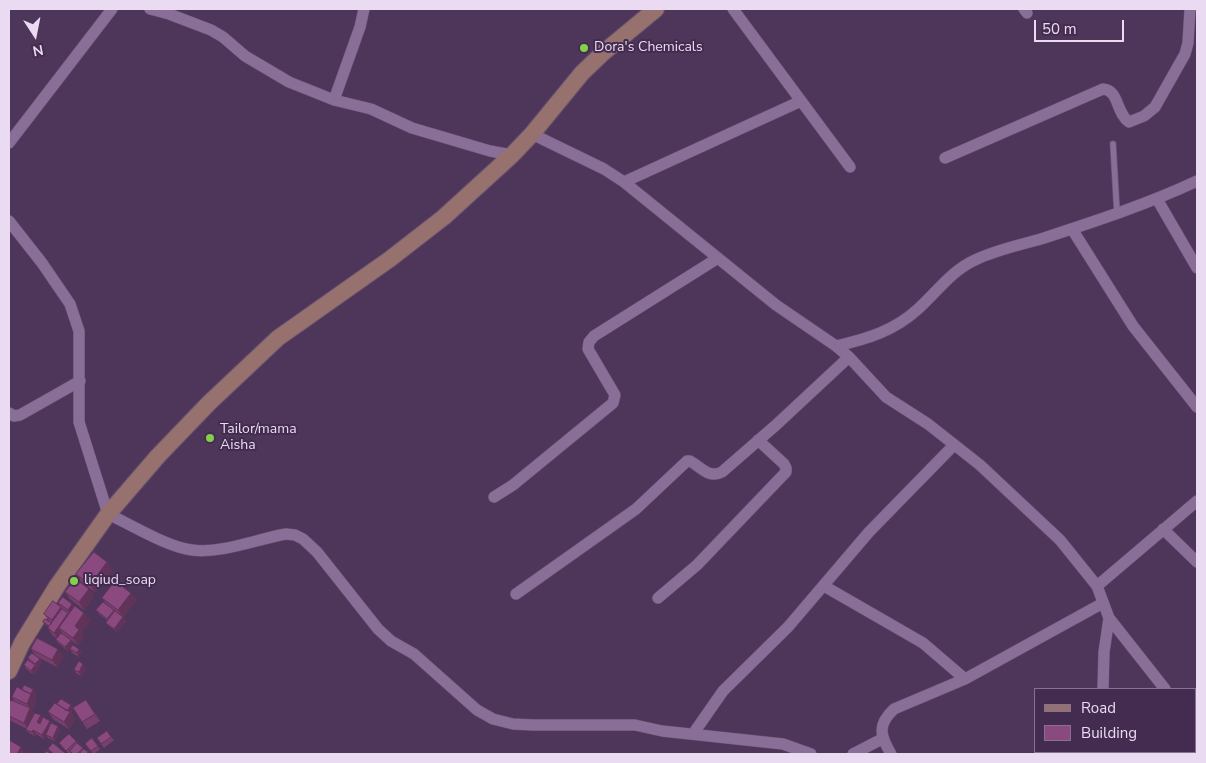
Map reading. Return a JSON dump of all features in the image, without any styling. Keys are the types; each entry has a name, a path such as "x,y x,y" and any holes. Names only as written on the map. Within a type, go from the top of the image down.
{"street":[{"path":"9,143 112,9"},
{"path":"150,9 211,30 223,37 245,56 290,82 334,100 371,109 412,128 490,151 512,155"},
{"path":"334,100 360,27 364,9"},
{"path":"9,671 22,643 57,586 108,514 158,456 209,403 278,338 390,259 444,217 512,155 532,134 582,73 632,27 656,9"},
{"path":"733,9 850,167"},
{"path":"945,158 1103,89 1110,90 1120,113 1129,122 1144,116 1160,101 1185,54 1188,43 1190,9"},
{"path":"624,182 801,101"},
{"path":"532,134 604,169 624,182 776,305 836,346 849,357 886,397 928,424 980,465 1060,540 1097,586 1109,618 1164,688"},
{"path":"836,346 868,338 896,324 918,309 956,271 973,261 998,250 1072,229 1157,199 1197,182"},
{"path":"1157,199 1197,268"},
{"path":"10,224 42,263 70,304 79,330 79,422 108,514 167,544 192,550 226,548 286,534 295,535 303,539 316,552 378,629 391,641 414,654 477,710 494,719 513,724 533,725 635,725 662,731 783,744 811,754"},
{"path":"1072,229 1133,326 1197,407"},
{"path":"494,496 513,485 613,403 615,395 588,350 589,342 594,336 718,258"},
{"path":"516,594 636,509 687,461 690,461 711,475 722,472 849,357"},
{"path":"9,413 14,416 20,415 80,381"},
{"path":"658,598 697,565 786,472 784,464 758,440"},
{"path":"693,734 723,691 788,627 869,532 954,445"},
{"path":"1097,586 1197,501"},
{"path":"1163,529 1197,562"},
{"path":"824,586 923,643 965,678"},
{"path":"891,754 882,739 882,727 886,717 894,709 965,678 1103,603"},
{"path":"1103,688 1104,652 1109,618"},
{"path":"853,754 882,739"}],"lane":[{"path":"1113,144 1117,213"}],"building":[{"path":"94,552 107,562 90,585 76,574"},
{"path":"76,579 89,589 79,602 65,592"},
{"path":"115,581 131,593 118,610 102,598"},
{"path":"63,597 72,604 68,610 58,603"},
{"path":"53,601 61,607 52,620 44,614"},
{"path":"103,602 114,610 107,619 96,610"},
{"path":"75,606 84,613 75,626 79,630 73,638 59,628"},
{"path":"62,609 68,613 54,633 48,628"},
{"path":"115,611 123,617 114,629 106,623"},
{"path":"45,619 52,623 49,626 43,622"},
{"path":"61,633 71,640 65,647 56,640"},
{"path":"37,638 58,649 52,660 31,649"},
{"path":"73,645 79,649 77,653 70,649"},
{"path":"32,653 40,659 35,664 28,658"},
{"path":"28,660 35,665 31,671 24,665"},
{"path":"79,661 83,664 79,672 74,670"},
{"path":"24,685 33,689 31,694 22,690"},
{"path":"17,687 31,694 27,704 12,697"},
{"path":"61,699 71,705 67,711 57,704"},
{"path":"11,700 30,708 24,723 9,716"},
{"path":"86,700 95,714 82,722 73,708"},
{"path":"55,703 70,712 64,722 48,712"},
{"path":"35,713 41,715 37,722 40,724 43,717 50,721 42,735 33,730 32,732 26,730"},
{"path":"51,723 58,726 53,738 46,735"},
{"path":"107,731 111,737 101,744 97,738"},
{"path":"69,734 76,741 66,751 59,743"},
{"path":"92,738 98,746 91,751 85,744"},
{"path":"9,740 21,747 17,754 9,754"},
{"path":"53,743 65,753 54,754 48,749"},
{"path":"77,743 83,748 77,754 73,754 70,751"},
{"path":"84,749 88,752 86,754 79,754"}],"place":[{"name":"Dora's Chemicals","path":"584,48"},
{"name":"Tailor/mama Aisha","path":"210,438"},
{"name":"liqiud_soap","path":"74,581"}]}
